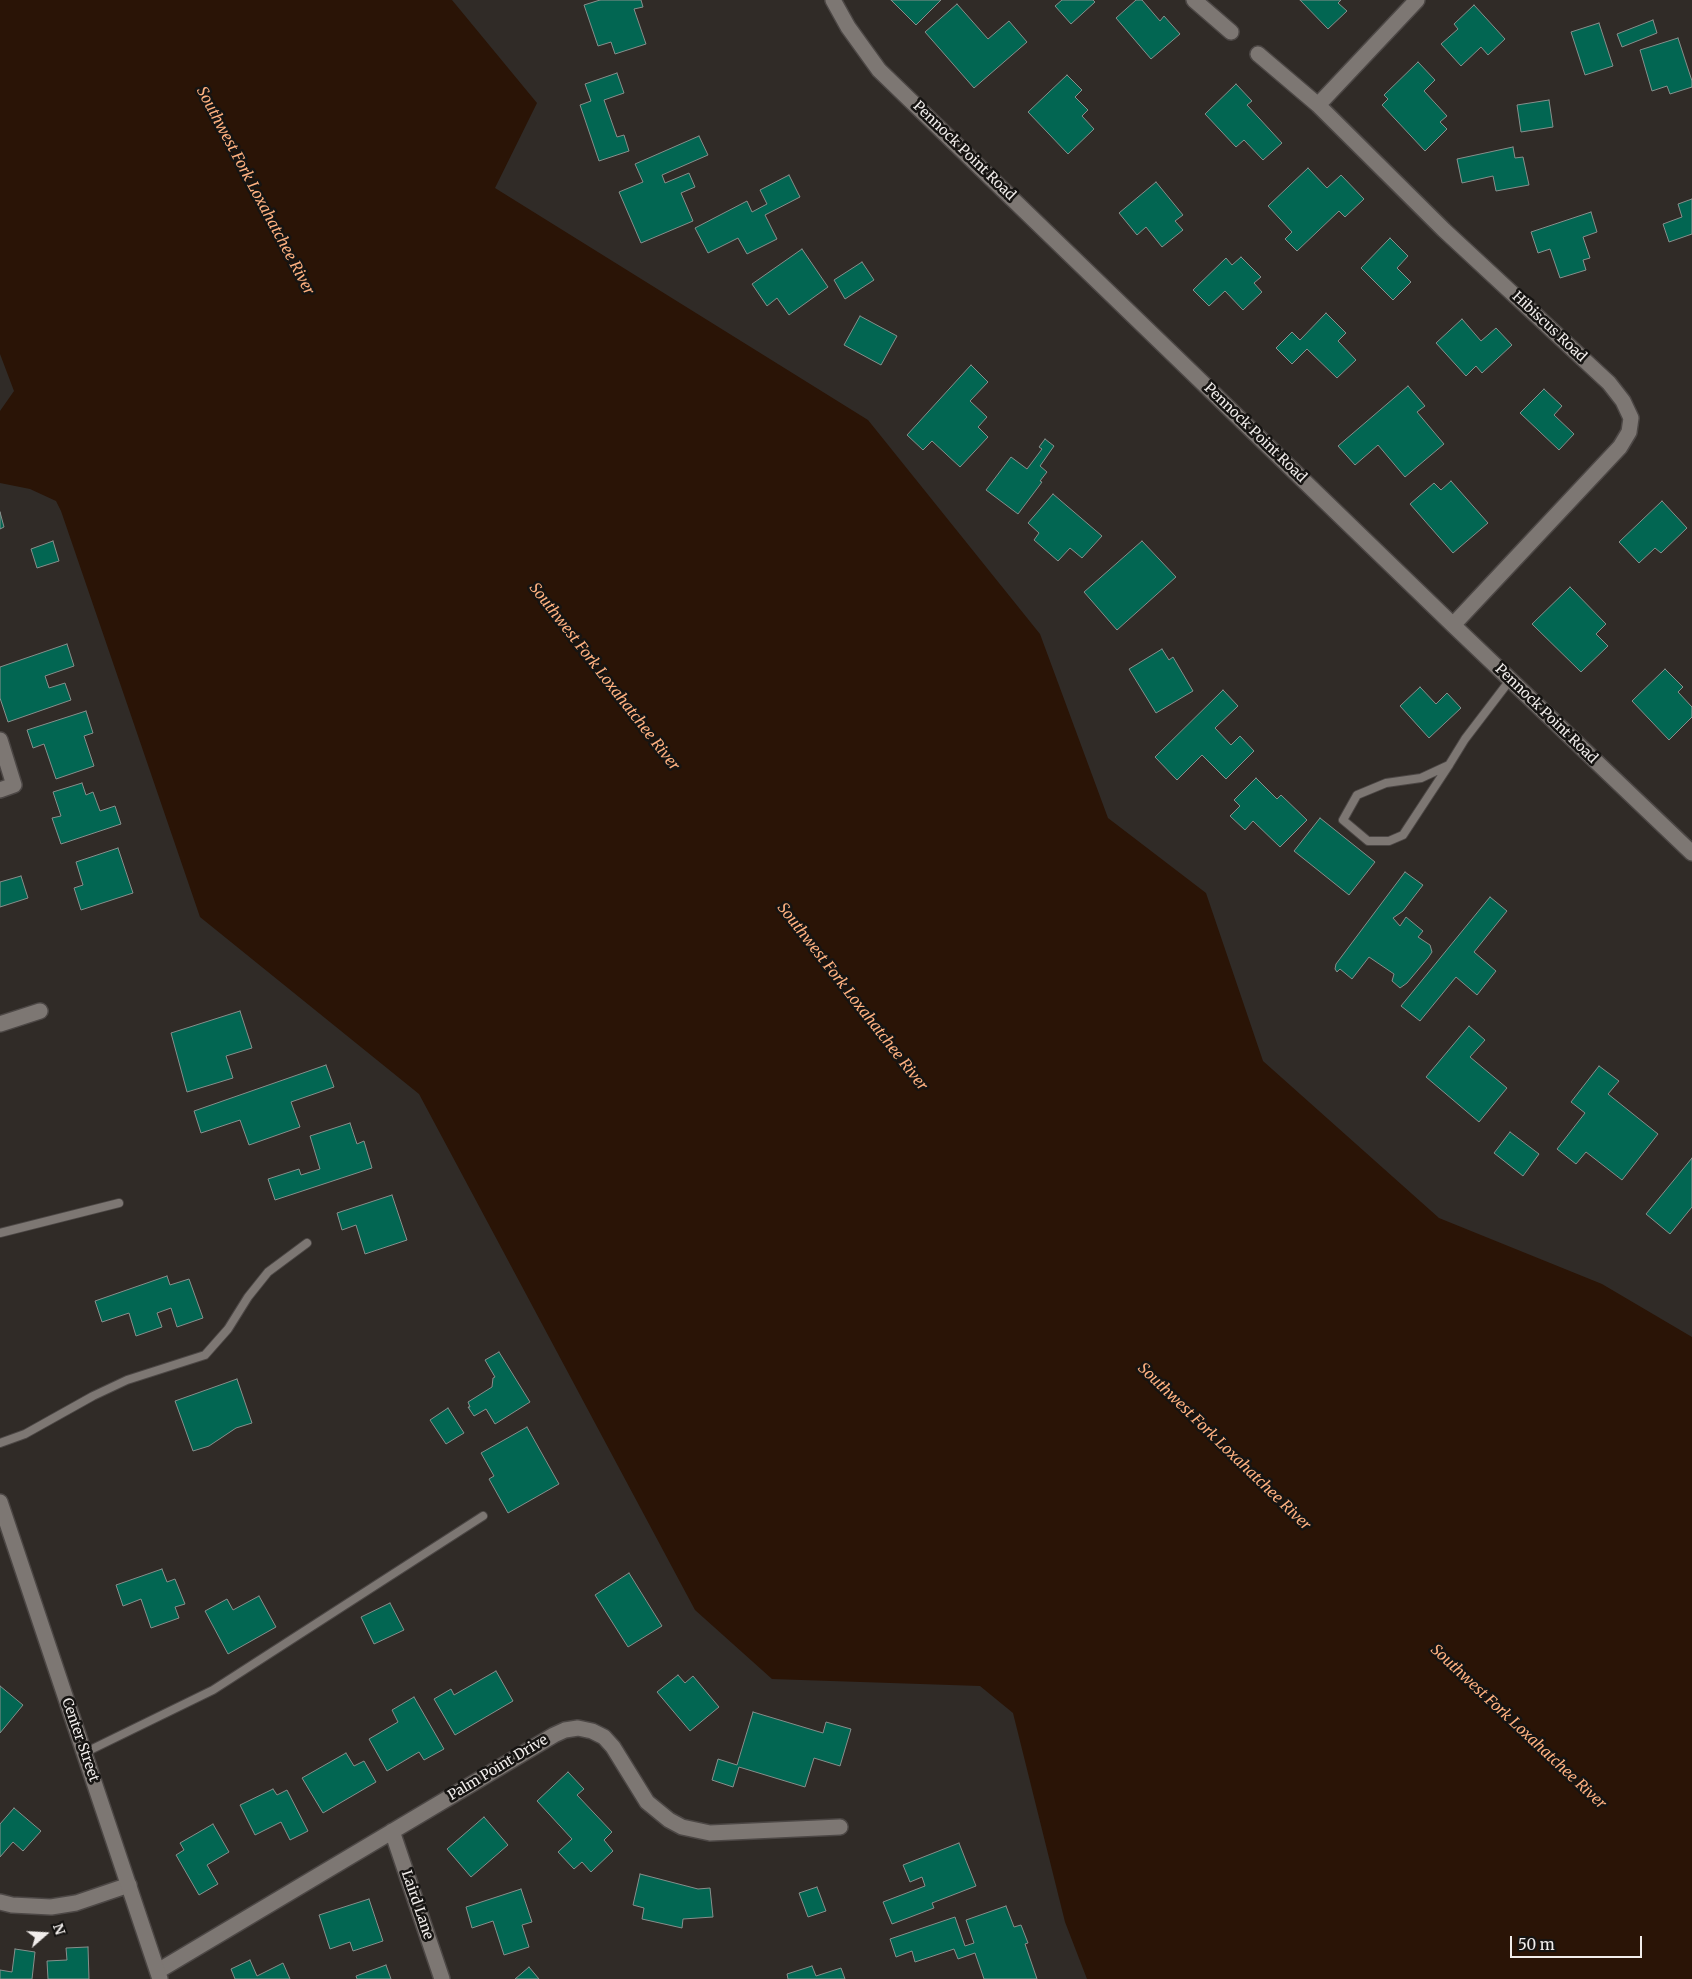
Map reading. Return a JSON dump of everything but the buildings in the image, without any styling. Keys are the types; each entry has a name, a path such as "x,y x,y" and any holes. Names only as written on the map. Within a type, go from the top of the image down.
{"street":[{"name":"Pennock Point Road","path":"833,0 848,27 879,70 1510,680 1692,853"},
{"path":"1194,0 1231,32"},
{"path":"1318,105 1417,0"},
{"name":"Hibiscus Road","path":"1258,54 1318,105 1444,230 1609,383 1623,401 1631,418 1629,432 1620,447 1453,625"},
{"path":"0,740 14,785 0,790"},
{"path":"0,1024 40,1011"},
{"name":"Center Street","path":"0,1502 159,1975"},
{"name":"Palm Point Drive","path":"159,1975 392,1831 565,1730 578,1728 592,1731 604,1737 613,1747 647,1802 663,1816 682,1827 710,1833 840,1827"},
{"name":"Laird Lane","path":"392,1831 442,1979"},
{"path":"0,1902 12,1905 51,1907 76,1903 129,1885"}],"lane":[{"path":"1449,765 1421,778 1386,783 1357,795 1343,820 1368,841 1388,840 1403,834 1449,765 1466,739 1510,680"},
{"path":"0,1233 119,1203"},
{"path":"0,1443 25,1434 93,1396 127,1380 205,1355 228,1329 248,1297 268,1272 307,1243"},
{"path":"84,1753 213,1690 483,1516"}],"water":[{"name":"Southwest Fork Loxahatchee River","path":"0,0 452,0 537,103 495,188 868,420 1040,634 1108,818 1206,893 1263,1061 1439,1218 1602,1284 1692,1337 1692,1979 1087,1979 1065,1922 1013,1713 980,1686 772,1679 695,1610 419,1094 200,917 61,511 56,501 30,489 0,483 0,411 14,391 0,354"}]}
